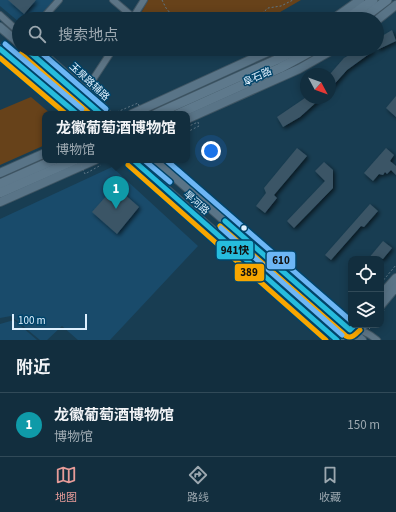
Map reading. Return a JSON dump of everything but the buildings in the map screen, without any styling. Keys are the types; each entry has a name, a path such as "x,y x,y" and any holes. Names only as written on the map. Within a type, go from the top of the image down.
{"highway":[{"path":"357,12 373,0"},
{"path":"371,12 387,0"},
{"name":"阜石路","path":"163,111 284,56"},
{"name":"阜石路","path":"185,111 280,68 302,56"},
{"path":"0,184 47,163"},
{"path":"0,193 75,163"}],"main road":[{"path":"343,12 360,0"},
{"path":"384,14 396,5"},
{"path":"1,28 12,37"},
{"path":"0,49 73,111"},
{"path":"33,56 90,111"},
{"name":"阜石路","path":"139,111 259,56"},
{"name":"阜石路","path":"190,118 299,69 322,56"},
{"path":"39,82 58,90 84,111"},
{"path":"0,173 42,154"},
{"path":"0,202 96,163"},
{"name":"旱河路","path":"136,163 338,340"},
{"name":"旱河路","path":"159,163 357,332"},
{"path":"384,292 396,278"},
{"path":"384,301 396,287"},
{"path":"338,340 357,332"}],"street":[{"path":"48,12 59,0"},
{"path":"113,0 126,12"},
{"path":"137,12 144,0"},
{"path":"0,15 12,26"},
{"path":"1,28 12,32"},
{"name":"玉泉路辅路","path":"47,56 86,90 106,111"},
{"path":"86,90 108,56"},
{"path":"0,59 27,72"},
{"name":"旱河路","path":"357,332 372,335 377,340"}],"path":[{"path":"162,0 169,12"},
{"path":"264,12 268,8 281,6 293,0"},
{"path":"119,111 138,103 141,111"},
{"path":"190,126 198,122 199,126 190,130"},
{"path":"79,163 85,174 97,163"},
{"path":"384,279 396,265"}],"shaded area":[{"path":"0,0 54,0 44,12 12,12 12,16 0,6"},
{"path":"148,0 301,0 280,12 142,12"},
{"path":"31,97 47,111 42,111 42,146 0,165 0,110"},
{"path":"112,167 198,246 110,340 78,340 62,326 47,340 40,340 11,316 0,318 0,219"},
{"path":"14,320 37,340 0,340 0,324"}],"transit line":[{"name":"610","path":"5,44 12,50"},
{"name":"941快","path":"0,49 73,111"},
{"name":"610","path":"19,56 82,109"},
{"name":"389","path":"23,56 87,111"},
{"name":"941快","path":"34,56 98,111"},
{"name":"610","path":"45,56 106,109"},
{"name":"389","path":"0,58 62,111"},
{"name":"941快","path":"136,163 337,340"},
{"name":"610","path":"148,163 170,182"},
{"name":"610","path":"169,163 348,318"},
{"name":"389","path":"128,165 326,340"},
{"name":"941快","path":"225,221 350,330 352,328"},
{"name":"389","path":"220,226 346,336 352,336 360,330"},
{"name":"610","path":"221,228 342,335"}],"place":[{"name":"龙徽葡萄酒博物馆","path":"116,209"}]}
